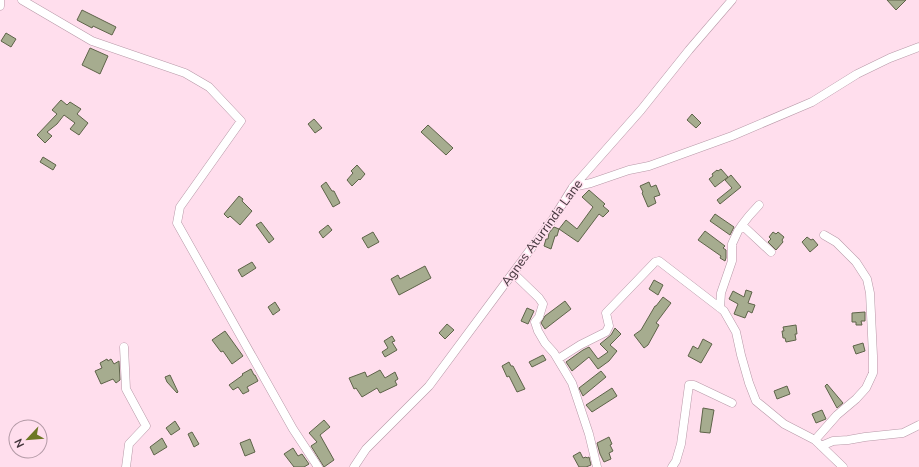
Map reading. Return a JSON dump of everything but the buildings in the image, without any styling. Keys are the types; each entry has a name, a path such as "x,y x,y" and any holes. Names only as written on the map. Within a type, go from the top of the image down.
{"street":[{"path":"0,0 0,6"},
{"path":"22,0 92,41 185,73 209,87 241,121 180,207 177,223 293,429 318,467"},
{"name":"Agnes Aturrinda Lane","path":"354,467 366,449 429,386 553,219 573,187 641,110 689,50 732,0"},
{"path":"573,187 591,183 629,170 649,166 732,136 812,102 857,74 890,58 919,47"},
{"path":"720,308 721,293 732,261 732,244 742,225 759,205"},
{"path":"742,225 771,252"},
{"path":"818,443 837,415 856,399 866,388 872,373 873,356 870,293 867,279 856,262 836,242 824,235"},
{"path":"558,359 580,345 606,332 609,326 606,313 655,262 659,261 724,311 736,332 749,383 756,401 784,424 818,443 843,467"},
{"path":"513,273 539,298 543,304 539,317 535,322 545,343 554,353 572,383 589,434 597,467"},
{"path":"124,347 126,389 146,426 129,444 126,467"},
{"path":"672,467 676,461 681,444 689,385 694,385 732,403"},
{"path":"818,443 833,440 848,440 903,433 919,425"}]}
